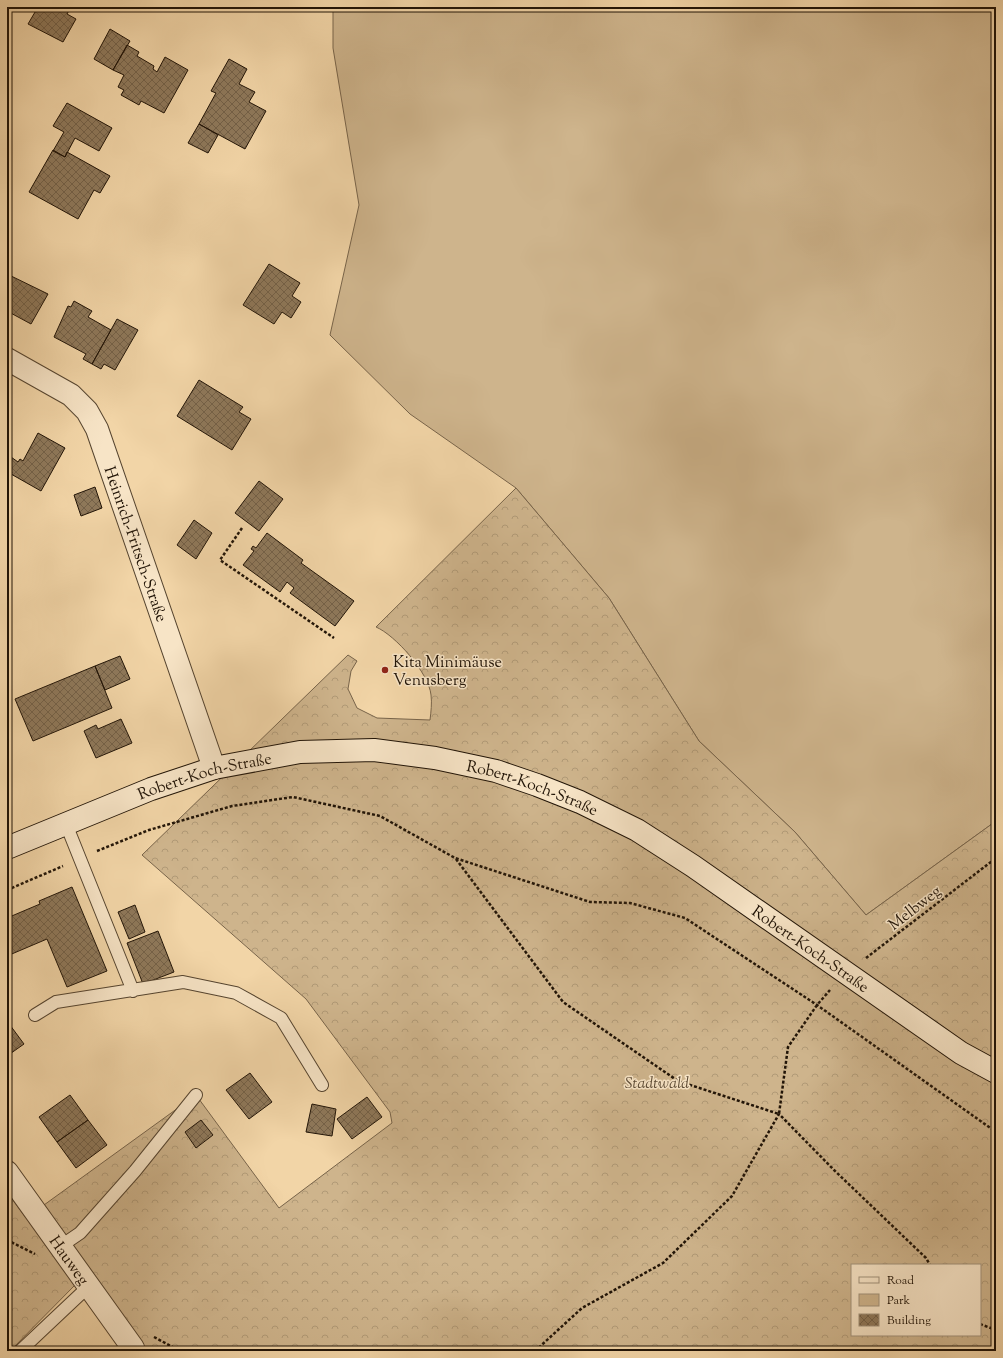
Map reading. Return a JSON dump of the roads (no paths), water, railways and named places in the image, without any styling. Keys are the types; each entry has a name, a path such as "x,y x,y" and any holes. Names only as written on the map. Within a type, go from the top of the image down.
{"street":[{"name":"Heinrich-Fritsch-Straße","path":"7,359 71,395 87,411 97,429 214,768"},
{"name":"Robert-Koch-Straße","path":"7,848 151,789 214,768 300,752 374,750 435,758 496,771 580,802 637,830 693,866 962,1053 996,1072"},
{"name":"Hauweg","path":"7,1172 133,1348"}],"lane":[{"path":"66,824 133,991"},
{"path":"35,1015 56,1002 183,982 236,993 281,1018 322,1085"},
{"path":"61,1246 80,1233 135,1171 196,1095"},
{"path":"20,1351 90,1286"}],"place":[{"name":"Kita Minimäuse Venusberg","path":"385,670"}],"park label":[{"name":"Stadtwald","path":"657,1082"}]}
